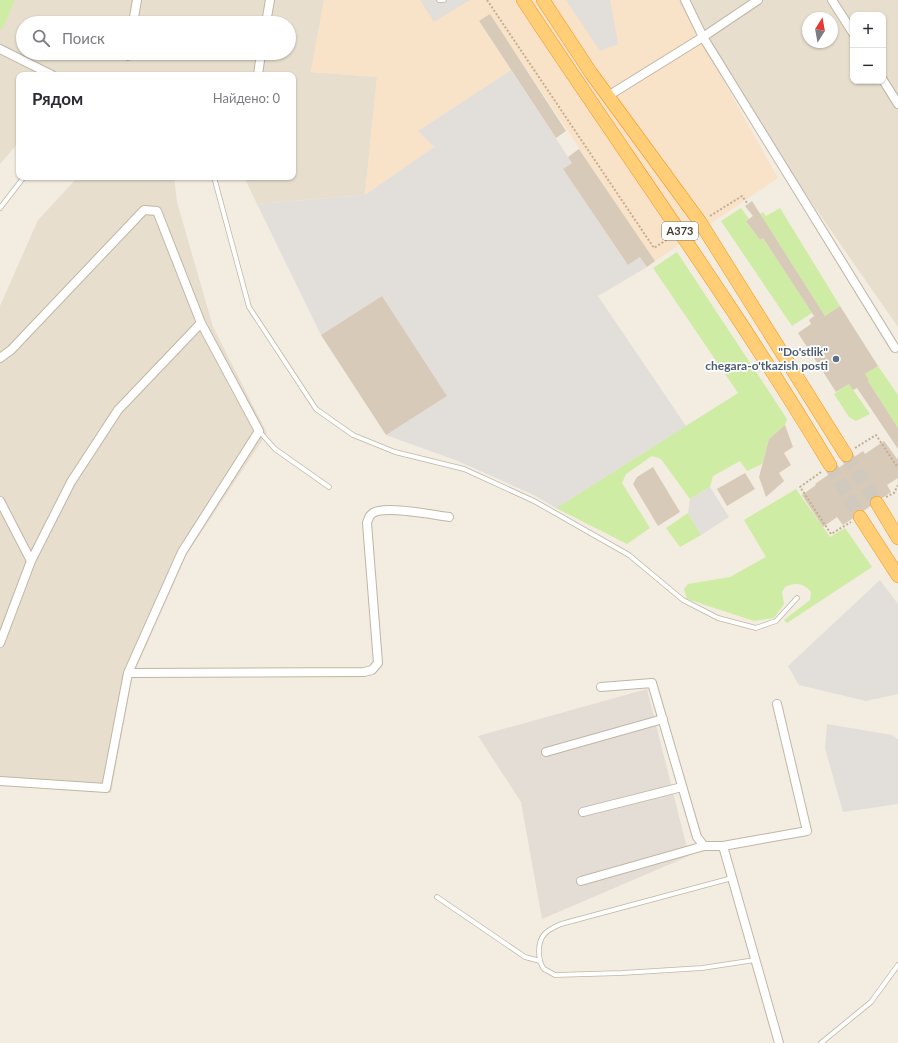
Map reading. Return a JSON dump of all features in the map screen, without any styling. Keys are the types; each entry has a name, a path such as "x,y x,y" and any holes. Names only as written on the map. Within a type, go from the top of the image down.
{"highway":[{"name":"A373","path":"523,0 596,110 680,231 830,465"},
{"name":"A373","path":"543,0 608,96 700,222 846,454"},
{"path":"877,503 898,538"},
{"path":"860,517 895,571"}],"street":[{"path":"134,16 137,0"},
{"path":"267,16 270,0"},
{"path":"684,0 703,37 895,348"},
{"path":"608,96 703,37 758,0"},
{"path":"832,0 850,28"},
{"path":"0,49 16,57"},
{"path":"22,60 46,72"},
{"path":"258,72 260,60"},
{"path":"886,84 898,104"},
{"path":"0,358 11,350 144,210 157,211 201,323 259,431 182,552 128,673 106,788 0,781"},
{"path":"0,644 31,561 71,482 118,410 201,323"},
{"path":"0,501 31,561"},
{"path":"128,673 364,672 372,670 378,664 367,524 369,516 373,512 382,510 405,511 449,517"},
{"path":"601,687 652,683 697,837 704,846"},
{"path":"581,882 704,846 723,846 807,831 777,704"},
{"path":"546,752 663,719"},
{"path":"583,812 682,787"},
{"path":"723,846 779,1043"}],"lane":[{"path":"439,0 444,0"},
{"path":"0,208 22,180"},
{"path":"215,180 249,307 316,409 352,435 394,452 464,469 534,501 629,555 683,600 718,618 756,628 776,621 797,598"},
{"path":"259,431 275,449 328,487"},
{"path":"732,878 561,924 547,930 539,940 540,961 544,969 555,975 702,968 755,960"},
{"path":"437,897 525,957 540,961"},
{"path":"821,1043 871,1002 898,965"}],"path":[{"path":"487,0 654,248 680,231"},
{"path":"700,222 742,196 747,203"},
{"path":"846,454 876,434 898,468"},
{"path":"830,465 800,487 831,534 860,517"},
{"path":"877,503 894,493 898,485"}],"shaded area":[{"path":"0,0 324,0 311,72 377,77 365,195 257,204 245,180 296,180 296,72 16,72 16,145 0,164"},
{"path":"324,0 678,0 778,178 655,261 490,15 479,22 511,70 418,131 434,147 365,195 377,77 311,72"},
{"path":"420,0 470,0 434,22"},
{"path":"566,0 610,0 618,44 600,51"},
{"path":"678,0 898,0 898,327 702,45"},
{"path":"511,70 572,163 563,169 628,265 640,257 647,267 598,296 686,426 556,508 536,496 458,461 386,435 447,396 382,296 321,335 257,204 365,195 434,147 418,131"},
{"path":"75,180 174,180 177,202 213,327 267,433 187,554 132,678 111,793 0,781 0,306 38,220"},
{"path":"710,487 729,517 701,535 688,513 690,499"},
{"path":"880,580 898,604 898,694 866,701 799,685 788,666"},
{"path":"647,689 689,856 542,919 521,802 478,736"},
{"path":"827,724 892,735 898,739 898,804 843,812 825,748"}],"green space":[{"path":"0,0 15,0 2,30 0,29"},
{"path":"741,208 749,219 746,221 760,240 763,238 812,313 792,326 721,221"},
{"path":"780,208 840,306 825,316 760,214 763,212 766,216"},
{"path":"677,252 787,419 785,425 769,439 762,464 747,471 740,461 713,476 710,487 690,499 661,459 652,456 626,474 622,483 650,528 627,544 556,508 738,393 653,268"},
{"path":"878,366 898,395 898,428 865,374"},
{"path":"849,384 870,414 856,421 849,417 834,394"},
{"path":"796,489 830,537 845,528 872,567 787,623 784,620 810,600 811,592 802,585 792,584 785,587 782,592 784,604 774,618 754,621 687,599 684,589 688,584 730,577 766,557 744,520"},
{"path":"688,513 701,535 680,547 666,528"}],"building":[{"path":"490,14 566,131 556,138 479,21"},
{"path":"579,149 655,261 647,267 640,257 628,265 563,169 572,163 568,157"},
{"path":"752,201 825,316 840,306 878,366 865,374 898,428 898,449 857,388 853,390 849,384 836,392 798,333 811,324 809,320 814,316 763,238 760,240 746,221 753,216 745,206"},
{"path":"382,296 447,396 386,435 321,335"},
{"path":"785,425 793,447 784,453 791,465 779,473 784,481 766,497 759,477 769,439"},
{"path":"884,441 898,460 898,478 887,485 891,492 843,525 837,517 823,527 802,495 816,485 815,484 863,451 865,454"},
{"path":"653,467 680,512 658,526 633,484 637,477"},
{"path":"745,473 755,489 727,506 717,489"}],"tunnel":[{"path":"846,455 877,503"},
{"path":"830,465 860,517"}],"place":[{"name":"\"Do'stlik\" chegara-o'tkazish posti","path":"836,359"}]}
